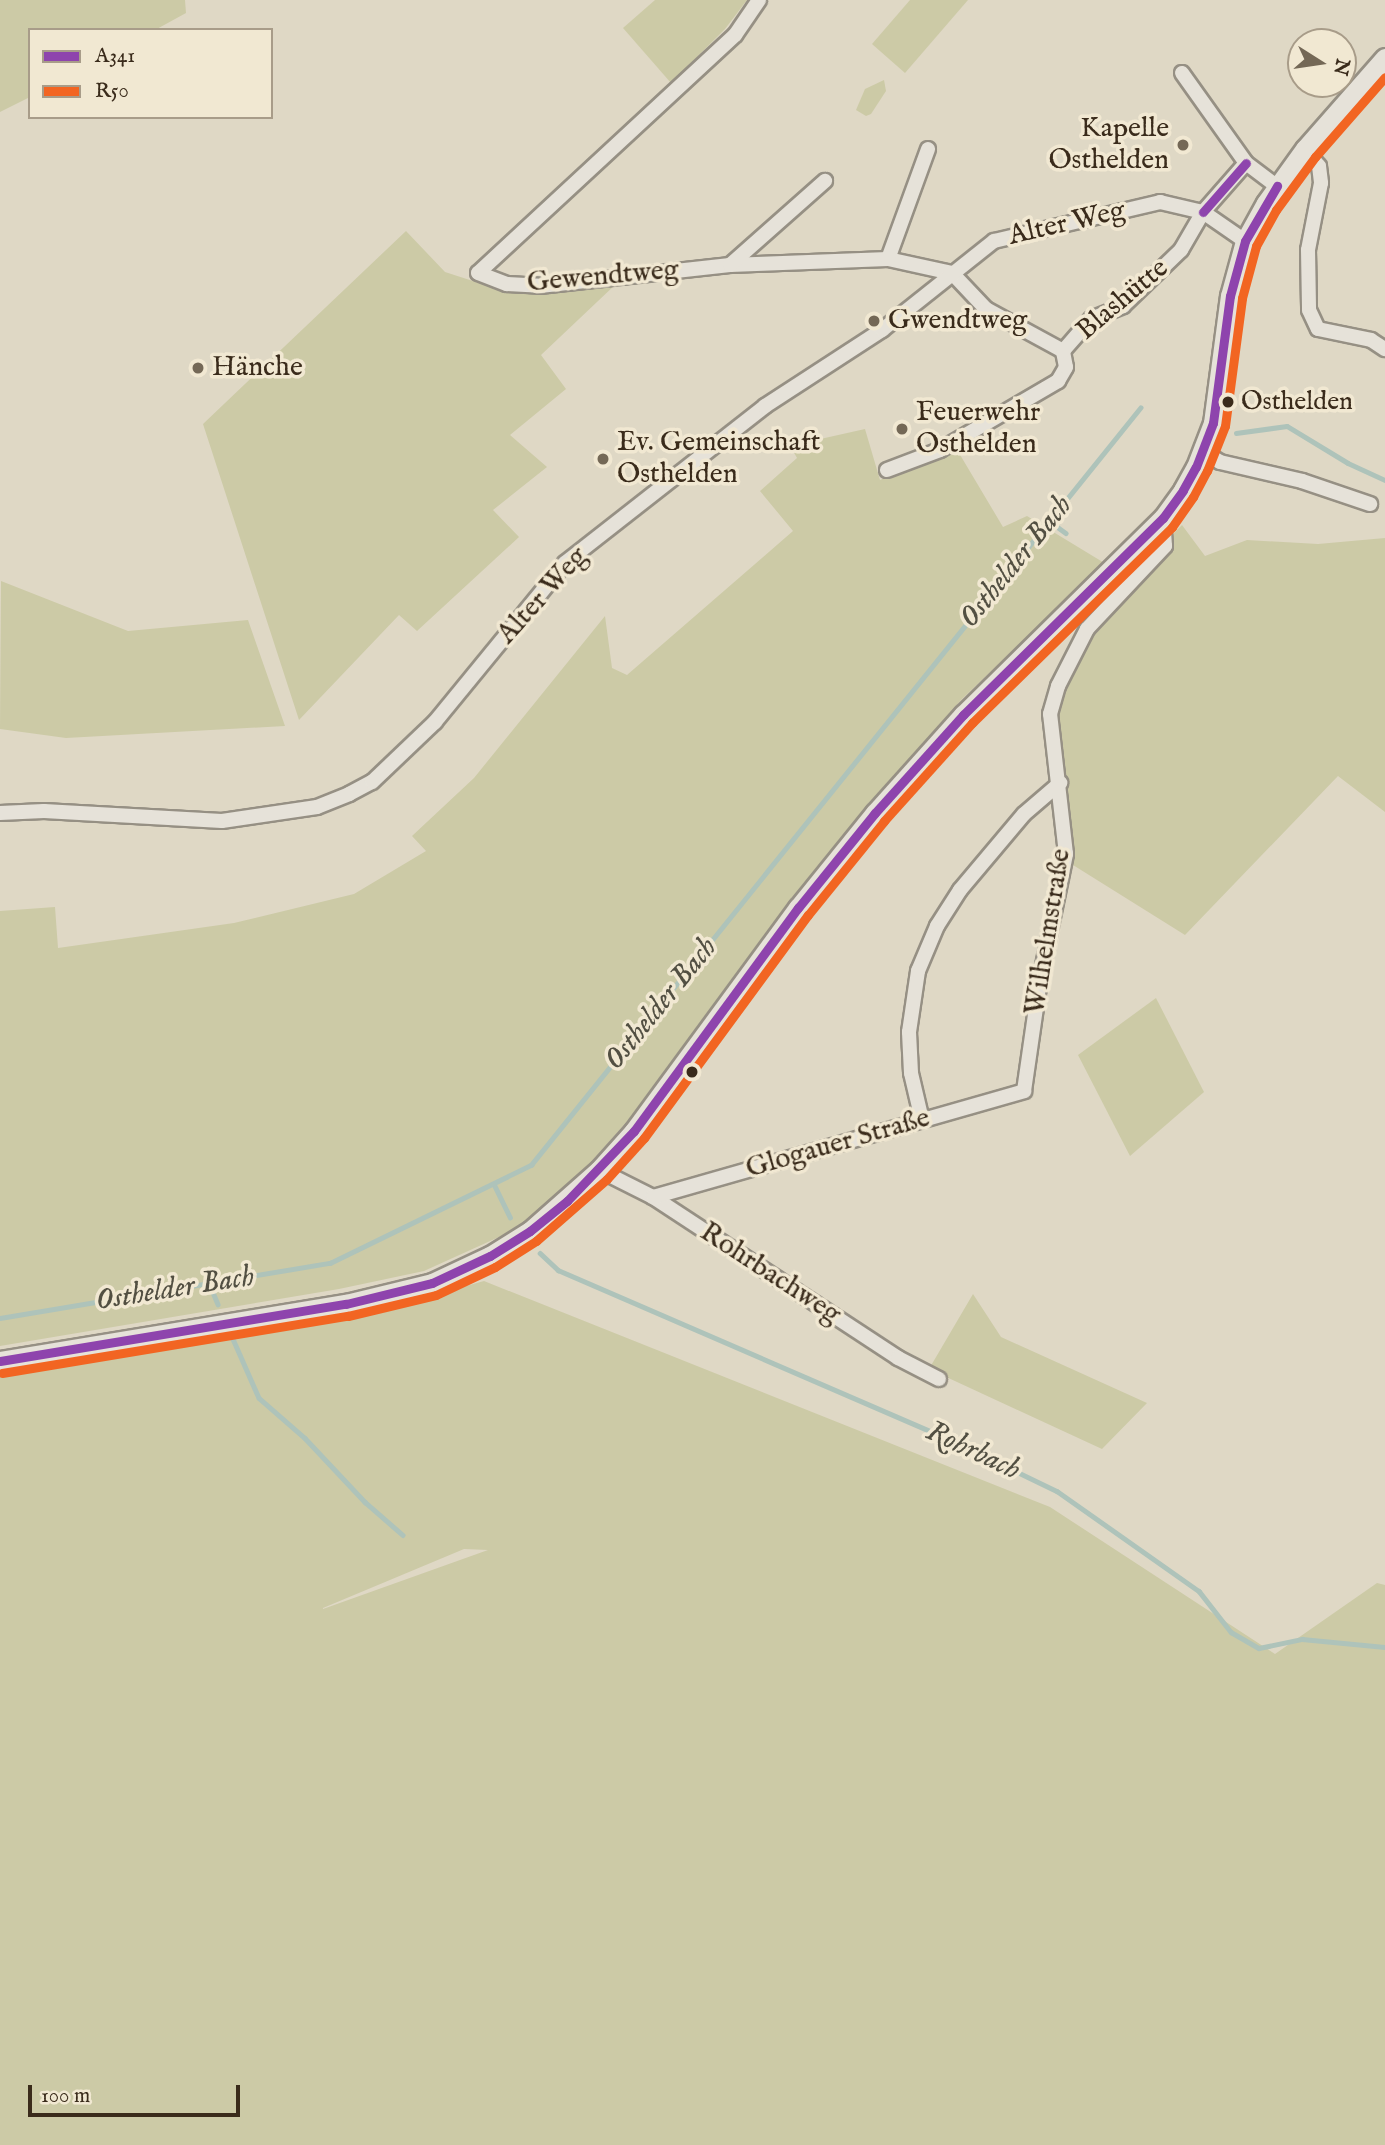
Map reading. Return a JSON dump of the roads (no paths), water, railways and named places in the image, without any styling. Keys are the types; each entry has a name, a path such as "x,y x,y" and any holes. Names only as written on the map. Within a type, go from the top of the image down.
{"main road":[{"path":"0,1361 346,1304 432,1283 490,1256 530,1231 600,1170 634,1131 798,908 874,813 963,715 1163,518 1183,490 1203,450 1219,388 1230,296 1245,241 1277,186 1305,149 1385,58"}],"street":[{"name":"Gewendtweg","path":"759,0 735,34 478,274 508,284 540,286 730,265 888,259 952,273"},
{"path":"1182,73 1246,163 1277,186"},
{"path":"888,259 928,149"},
{"path":"1305,149 1319,166 1321,183 1308,250 1309,310 1318,329 1371,340 1385,349"},
{"name":"Blashütte","path":"1063,351 1091,319 1123,306 1181,250 1203,212 1246,163"},
{"path":"730,265 825,181"},
{"name":"Alter Weg","path":"0,813 44,811 222,821 317,807 372,782 435,722 565,563 765,406 882,330 994,241 1160,202 1203,212 1245,241"},
{"name":"Blashütte","path":"952,273 986,309 1063,351"},
{"name":"Blashütte","path":"887,470 940,450 1058,381 1066,367 1063,351"},
{"path":"1203,450 1220,462 1302,481 1370,504"},
{"name":"Wilhelmstraße","path":"1024,1091 1040,979 1066,854 1060,783 1050,714 1058,685 1087,628 1165,547 1163,518"},
{"path":"922,1120 911,1073 909,1032 918,971 937,926 960,890 1024,814 1060,783"},
{"name":"Glogauer Straße","path":"653,1197 1024,1091"},
{"name":"Rohrbachweg","path":"600,1170 653,1197 898,1358 940,1379"}],"waterway":[{"name":"Osthelder Bach","path":"0,1318 330,1263 531,1165 1140,408"},
{"path":"1236,433 1287,426 1348,463 1385,480"},
{"path":"1048,520 1066,533"},
{"name":"Rohrbach","path":"494,1184 510,1217"},
{"name":"Rohrbach","path":"540,1253 558,1270 955,1442 1057,1491 1199,1591 1231,1632 1259,1648 1302,1639 1385,1647"},
{"path":"209,1283 218,1304"},
{"path":"233,1339 259,1398 305,1438 365,1502 403,1535"}],"place":[{"name":"Kapelle Osthelden","path":"1183,145"},
{"name":"Gwendtweg","path":"874,321"},
{"name":"Hänche","path":"198,368"},
{"name":"Osthelden","path":"1228,402"},
{"name":"Feuerwehr Osthelden","path":"902,429"},
{"name":"Ev. Gemeinschaft Osthelden","path":"603,459"}]}
